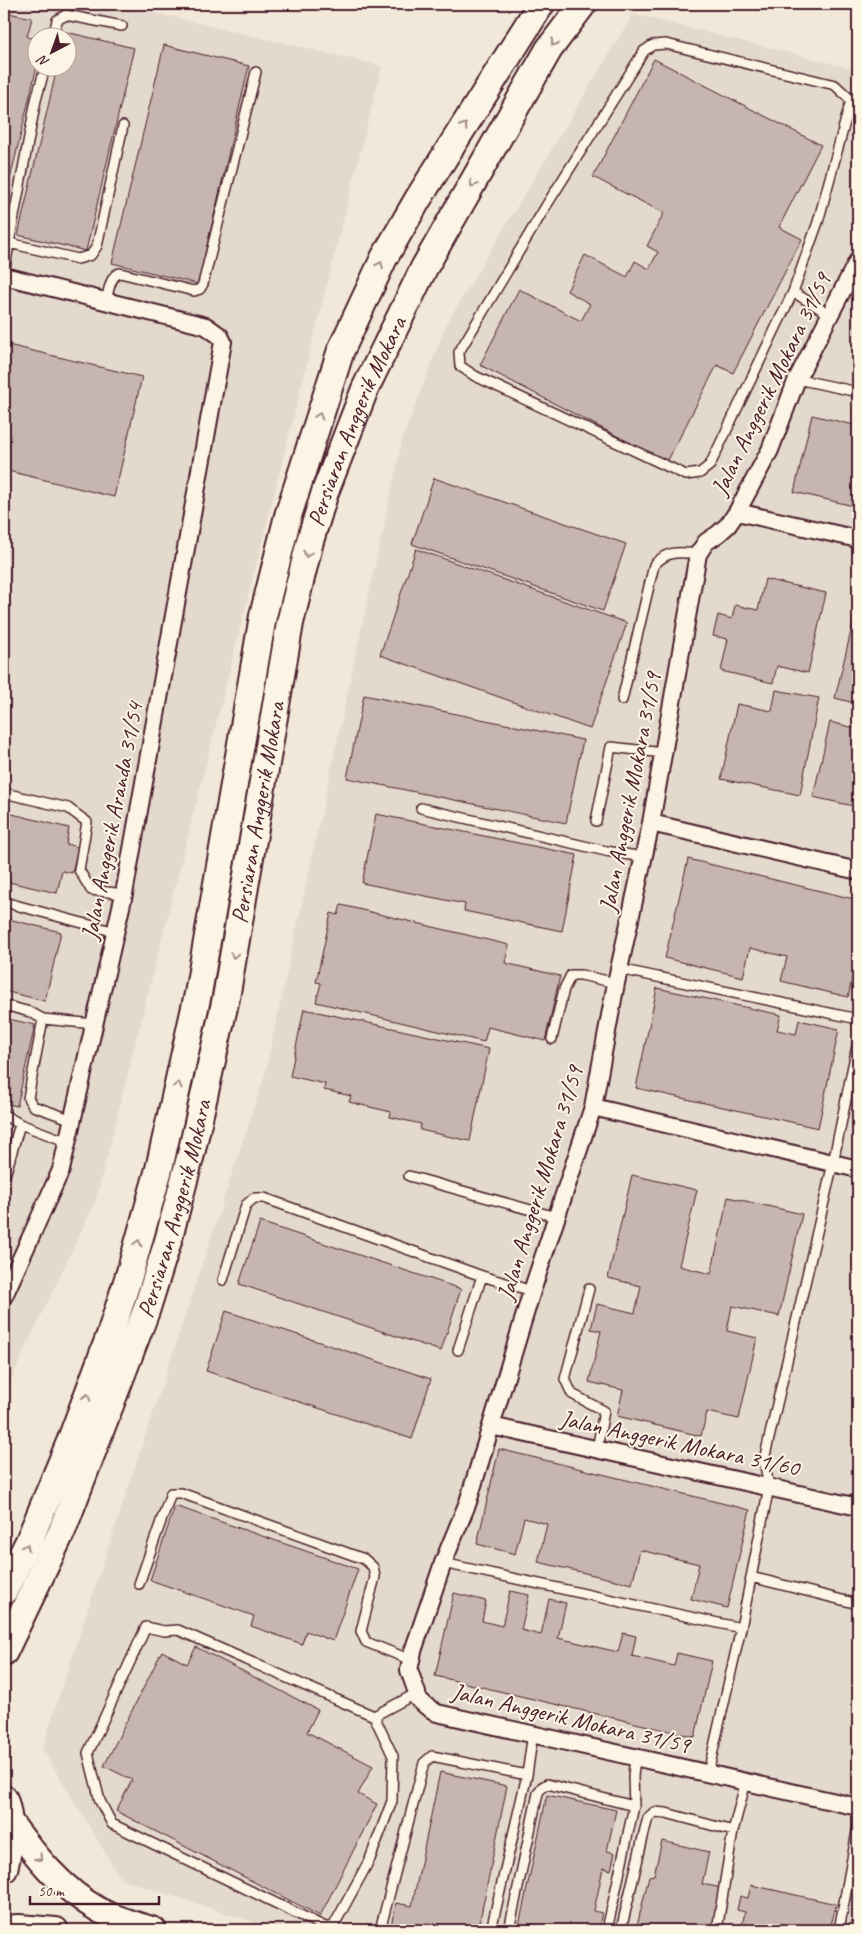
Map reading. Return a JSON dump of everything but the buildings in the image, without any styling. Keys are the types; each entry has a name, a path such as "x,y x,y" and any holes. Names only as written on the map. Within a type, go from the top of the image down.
{"main road":[{"name":"Persiaran Anggerik Mokara","path":"4,1591 29,1541 70,1442 106,1344 131,1269 159,1169 198,994 263,616 288,516 341,350 384,258 418,199 541,4"},
{"name":"Persiaran Anggerik Mokara","path":"4,1652 62,1531 146,1312 168,1241 191,1154 226,998 290,623 310,541 325,492 365,389 420,277 451,219 490,155 549,49 583,4"},
{"path":"4,1869 9,1838 6,1810"},
{"path":"6,1810 28,1846 78,1898 101,1911 154,1930"},
{"path":"4,1928 19,1927 56,1930"}],"street":[{"name":"Jalan Anggerik Mokara 31/59","path":"858,260 797,379 770,450 737,512 728,525 706,542 698,554 651,823 618,976 593,1107 532,1291 468,1502 443,1563 409,1670 417,1693 416,1697 437,1713 858,1807"},
{"path":"4,276 106,300"},
{"name":"Jalan Anggerik Aranda 31/54","path":"4,1296 62,1170 124,894 223,342 220,336 206,326 106,300"},
{"path":"737,512 858,539"},
{"path":"651,823 858,871"},
{"path":"593,1107 858,1169"},
{"name":"Jalan Anggerik Mokara 31/60","path":"491,1426 858,1507"}],"lane":[{"path":"55,28 57,20 66,15 122,26"},
{"path":"666,44 835,85 855,101 818,222 793,292 710,465 700,473 686,475 476,376 460,366 459,352 546,206 644,51 653,45 666,44"},
{"path":"106,300 112,278 120,273 194,291 200,289 203,284 256,72"},
{"path":"4,276 36,100 42,78"},
{"path":"9,244 78,259 91,255 98,246 123,126"},
{"path":"793,292 829,314"},
{"path":"797,379 858,392"},
{"path":"622,700 654,565 661,556 680,552 698,554"},
{"path":"596,821 611,747 664,753"},
{"path":"4,793 68,808 87,822 80,870 92,890 124,894"},
{"path":"422,808 606,852 643,857"},
{"path":"4,902 116,932"},
{"path":"552,1039 564,989 571,975 581,974 618,976 858,1019"},
{"path":"4,1004 43,1018 94,1024"},
{"path":"43,1018 28,1098 33,1106 73,1120"},
{"path":"708,1773 741,1628 769,1487 764,1460 833,1163 858,1041"},
{"path":"4,1115 20,1124 68,1142"},
{"path":"4,1179 20,1124"},
{"path":"409,1176 556,1217"},
{"path":"223,1280 246,1205 254,1198 264,1198 482,1276 532,1291"},
{"path":"458,1350 482,1276"},
{"path":"589,1289 565,1379 572,1394 604,1411 598,1449"},
{"path":"139,1584 171,1492 181,1493 364,1559 373,1567 375,1577 362,1631 366,1642 411,1660"},
{"path":"443,1563 741,1628"},
{"path":"751,1577 858,1604"},
{"path":"146,1628 164,1631 178,1630 374,1716 393,1756 392,1801 370,1860 333,1927 325,1927 112,1824 100,1801 88,1753 146,1628"},
{"path":"374,1716 417,1693"},
{"path":"491,1930 527,1774 533,1733"},
{"path":"380,1930 424,1763 432,1756 527,1774"},
{"path":"607,1930 634,1806 633,1777 635,1756"},
{"path":"717,1930 733,1831 746,1781"},
{"path":"509,1930 538,1793 542,1787 547,1784 634,1806"},
{"path":"622,1930 648,1818 654,1812 666,1813 733,1831"},
{"path":"839,1930 858,1826"}],"shaded area":[{"path":"4,4 116,4 382,66 96,1200 4,1394"},
{"path":"633,14 858,70 858,1930 277,1930 121,1879 42,1748 265,1074 403,437 447,323"}]}
